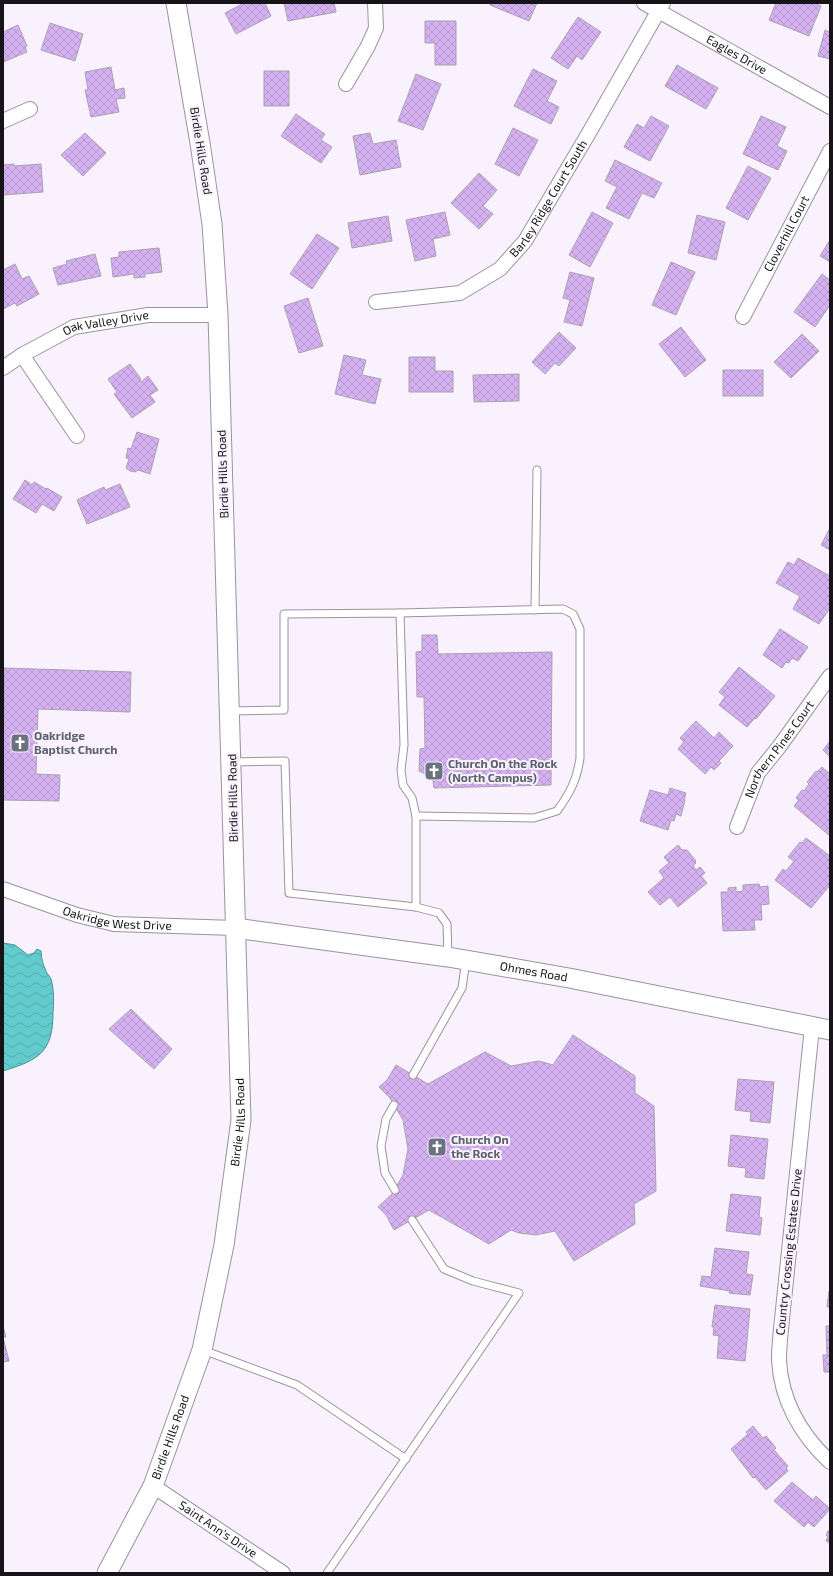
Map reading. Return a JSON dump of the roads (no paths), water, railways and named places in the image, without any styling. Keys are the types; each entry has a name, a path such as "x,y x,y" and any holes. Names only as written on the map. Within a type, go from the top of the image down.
{"main road":[{"name":"Birdie Hills Road","path":"107,1573 153,1486 202,1350 224,1245 241,1120 240,1036 235,928 232,762 218,315 212,224 176,3"},
{"name":"Ohmes Road","path":"235,928 466,960 577,980 821,1029"}],"street":[{"path":"346,84 368,46 376,28 375,3"},
{"name":"Eagles Drive","path":"644,3 661,7 830,107"},
{"name":"Barley Ridge Court South","path":"376,302 460,293 500,269 525,241 661,7"},
{"path":"3,121 30,109"},
{"name":"Cloverhill Court","path":"743,317 830,151"},
{"name":"Oak Valley Drive","path":"3,368 22,354 74,327 148,315 218,315"},
{"path":"22,354 77,436"},
{"name":"Northern Pines Court","path":"737,827 758,773 779,747 830,676"},
{"name":"Oakridge West Drive","path":"3,889 77,915 114,924 235,928"},
{"name":"Country Crossing Estates Drive","path":"821,1029 781,1329 779,1359 784,1391 795,1420 817,1450 830,1462"},
{"name":"Saint Ann's Drive","path":"153,1486 283,1573"}],"lane":[{"path":"535,610 537,470"},
{"path":"230,711 284,710 284,614 563,609 573,614 580,628 580,758 578,775 557,811 534,818 416,816"},
{"path":"400,613 404,745 401,770 403,786 412,798 416,816 416,907"},
{"path":"232,762 285,761 289,893 416,907 439,913 447,924 448,957"},
{"path":"413,1075 462,988 466,960"},
{"path":"394,1105 386,1118 381,1146 385,1173 395,1190"},
{"path":"327,1573 519,1293 472,1281 444,1269 412,1220"},
{"path":"202,1350 297,1386 406,1459"}],"water":[{"path":"3,943 15,945 28,955 34,953 37,949 41,951 46,972 51,979 54,1000 52,1026 47,1046 35,1058 26,1063 3,1071"}],"place":[{"name":"Oakridge Baptist Church","path":"20,743"},
{"name":"Church On the Rock (North Campus)","path":"434,771"},
{"name":"Church On the Rock","path":"437,1147"}]}
